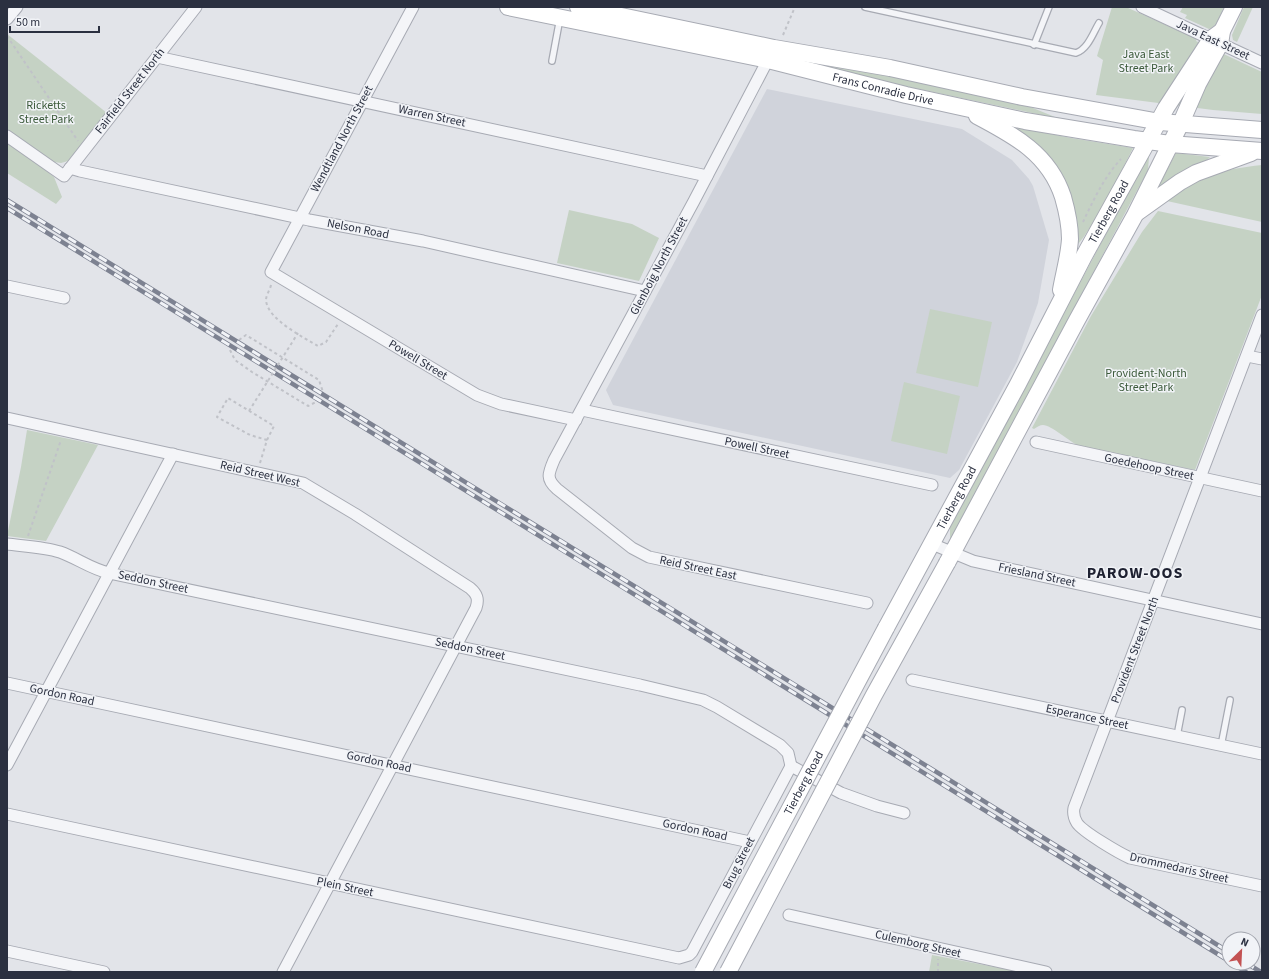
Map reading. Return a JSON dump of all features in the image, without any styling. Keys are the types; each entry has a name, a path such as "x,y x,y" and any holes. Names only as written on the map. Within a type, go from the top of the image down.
{"main road":[{"name":"Frans Conradie Drive","path":"508,7 560,18 775,48 899,93 1025,121 1098,134 1170,144 1260,151"},
{"name":"Frans Conradie Drive","path":"578,7 775,48 890,68 1022,97 1160,122 1262,130"},
{"name":"Tierberg Road","path":"728,972 874,695 950,558 1073,327 1135,215 1181,123 1218,38 1234,7"},
{"name":"Tierberg Road","path":"703,972 1057,311 1084,256 1160,122 1166,108 1218,38"},
{"path":"958,106 1008,133 1026,145 1044,162 1059,185 1069,219 1070,239 1057,311"},
{"path":"1135,215 1180,182 1196,173 1260,151"}],"street":[{"path":"7,19 17,7"},
{"name":"Fairfield Street North","path":"67,172 196,7"},
{"name":"Wendtland North Street","path":"271,272 413,7"},
{"name":"Java East Street","path":"1142,7 1218,38 1262,63"},
{"name":"Glenboig North Street","path":"551,483 549,471 775,48"},
{"name":"Warren Street","path":"157,57 707,176"},
{"path":"7,136 67,172"},
{"name":"Nelson Road","path":"67,172 87,172 300,218 423,241 645,291"},
{"name":"Powell Street","path":"271,272 344,317 482,398 501,404 576,420"},
{"path":"7,286 64,298"},
{"name":"Provident Street North","path":"1080,826 1074,817 1074,808 1262,315"},
{"path":"1247,356 1262,359"},
{"name":"Powell Street","path":"582,410 932,485"},
{"name":"Reid Street West","path":"7,418 303,483 356,514 470,588 478,597 478,602 456,646"},
{"name":"Goedehoop Street","path":"1036,442 1262,491"},
{"path":"7,765 173,454"},
{"name":"Reid Street East","path":"551,483 632,548 649,557 867,603"},
{"name":"Seddon Street","path":"7,544 56,551 71,556 99,571 456,646 703,700 780,745 788,753 791,766"},
{"name":"Friesland Street","path":"929,548 950,558 973,561 1262,624"},
{"path":"283,972 456,646"},
{"name":"Esperance Street","path":"912,680 1262,754"},
{"name":"Gordon Road","path":"7,683 750,842"},
{"path":"791,766 841,793 904,813"},
{"name":"Brug Street","path":"684,957 692,952 791,766"},
{"name":"Plein Street","path":"7,814 673,957 684,957"},
{"name":"Drommedaris Street","path":"1080,826 1114,850 1130,858 1262,886"},
{"name":"Culemborg Street","path":"789,915 1046,972"},
{"path":"7,951 87,970 104,972"}],"lane":[{"path":"865,7 1076,53 1081,52 1089,41 1099,22"},
{"path":"1034,44 1049,7"},
{"path":"552,61 560,18"},
{"path":"1221,746 1230,700"},
{"path":"1177,736 1182,710"}],"path":[{"path":"775,48 795,7"},
{"path":"7,36 80,144"},
{"path":"1080,229 1093,200 1114,166 1123,157"},
{"path":"272,284 266,299 268,306 279,322 318,346 322,344 344,317"},
{"path":"249,411 298,333"},
{"path":"239,340 246,335 319,380 323,392"},
{"path":"230,350 235,360 267,382 308,406 316,402"},
{"path":"260,466 267,440 274,426 228,398 216,417 250,435 267,440"},
{"path":"26,542 62,437"},
{"path":"938,972 939,956"}],"shaded area":[{"path":"767,89 962,129 1012,160 1029,179 1033,186 1049,240 1038,303 1017,362 959,470 950,478 613,405 606,390"}],"green space":[{"name":"Java East Street Park","path":"1112,7 1126,7 1197,39 1196,41 1262,72 1262,114 1213,110 1096,95 1103,60 1097,56"},
{"path":"1183,7 1224,7 1217,23 1209,29 1185,18 1187,15 1180,12"},
{"path":"1244,7 1253,7 1237,42 1233,40 1232,35"},
{"name":"Ricketts Street Park","path":"7,34 107,113 68,161 61,163 54,162 7,130"},
{"path":"828,64 1028,106 1055,117 1066,119 1065,120 881,81 826,67"},
{"path":"1011,126 1133,148 1103,208 1078,244 1074,213"},
{"path":"7,142 54,177 62,197 56,204 7,173"},
{"path":"1176,153 1210,157 1154,194"},
{"path":"1149,157 1148,170 952,538 950,538 950,526 1138,174"},
{"path":"1262,165 1262,222 1167,201 1189,185 1212,175 1235,169"},
{"path":"569,210 632,224 659,238 639,281 557,263"},
{"name":"Provident-North Street Park","path":"1158,211 1262,233 1262,295 1195,470 1079,446 1046,426 1042,425 1034,429 1032,428 1091,316 1142,232"},
{"path":"930,309 992,322 978,387 916,373"},
{"path":"904,382 960,396 947,454 891,441"},
{"path":"27,430 98,445 46,541 7,536"},
{"path":"932,955 1021,972 929,972"}],"railway":[{"path":"7,200 1221,947"},
{"path":"7,208 1221,956"}],"district":[{"name":"PAROW-OOS","path":"1135,573"}]}
